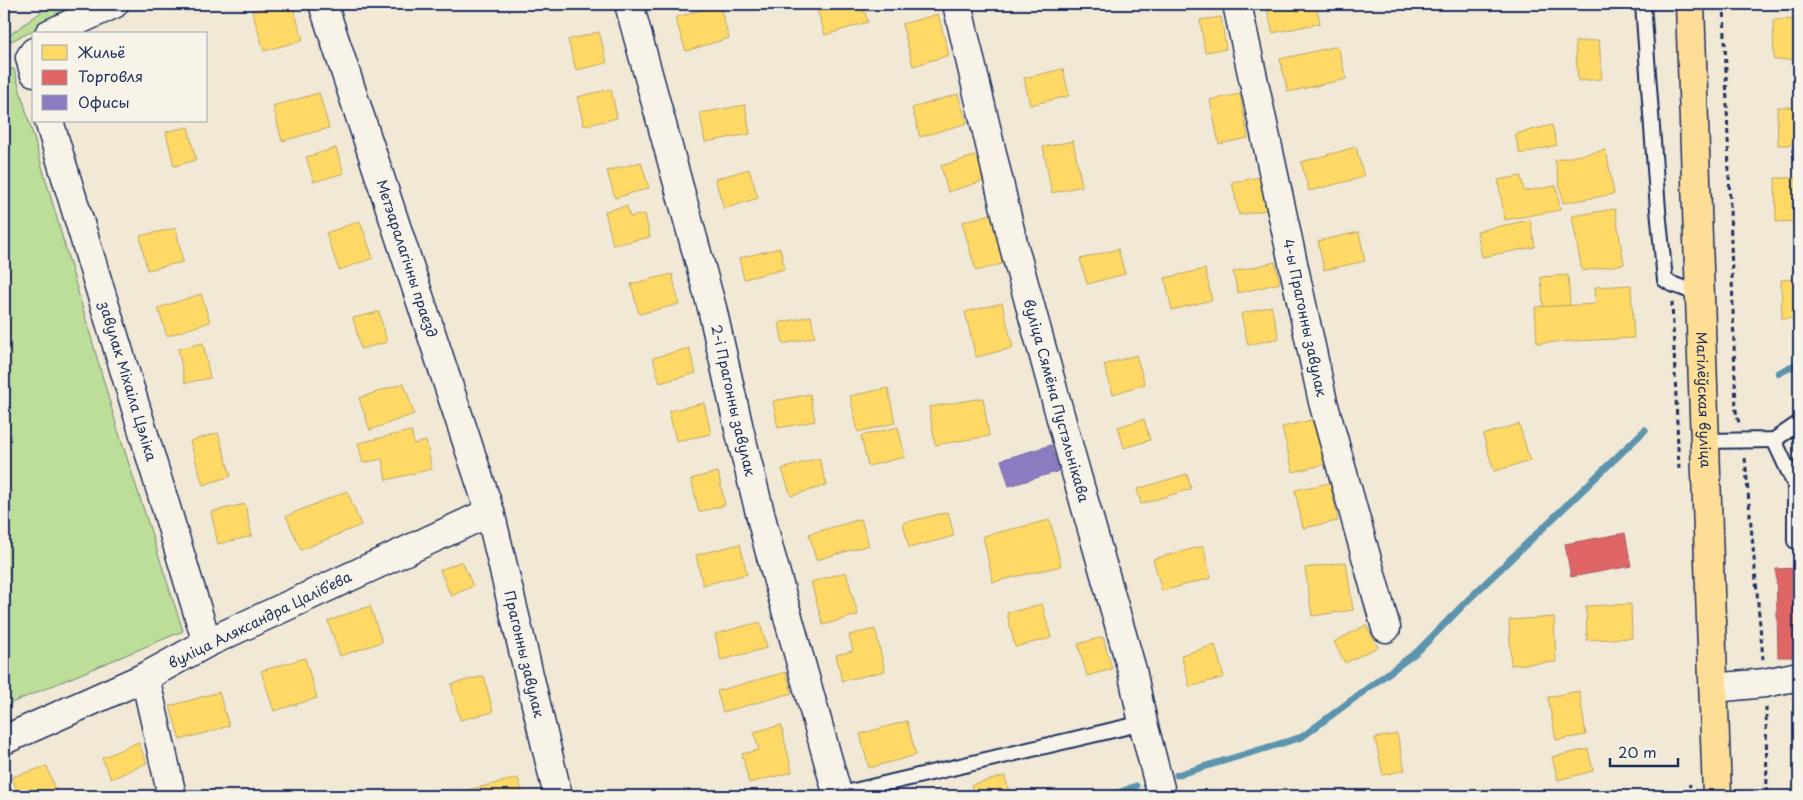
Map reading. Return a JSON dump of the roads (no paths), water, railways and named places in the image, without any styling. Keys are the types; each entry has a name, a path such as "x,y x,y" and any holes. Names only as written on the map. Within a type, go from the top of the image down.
{"main road":[{"name":"Магілёўская вуліца","path":"1690,4 1717,796"}],"street":[{"path":"54,32 114,4"},
{"name":"Метэаралагічны праезд","path":"323,4 490,512"},
{"name":"2-і Прагонны завулак","path":"629,4 712,308 769,549 837,796"},
{"name":"вуліца Сямёна Пустэльнікава","path":"957,4 1014,247 1073,465 1132,670 1143,723 1162,796"},
{"name":"4-ы Прагонны завулак","path":"1237,4 1323,402 1386,628"},
{"name":"завулак Міхаіла Цэліка","path":"49,122 207,643"},
{"name":"вуліца Аляксандра Цалібʼева","path":"4,740 145,677 207,643 490,512"},
{"name":"Прагонны завулак","path":"490,512 558,796"},
{"path":"1714,688 1765,683 1799,676"},
{"path":"145,677 172,796"}],"lane":[{"path":"1643,4 1665,280 1699,294"},
{"path":"1704,441 1774,440 1799,423"},
{"path":"1774,440 1795,484 1795,540"},
{"path":"837,796 1143,723"}],"waterway":[{"path":"1779,373 1799,363"},
{"path":"1177,775 1302,737 1418,651 1469,599 1645,430"},
{"path":"1111,796 1136,786"}]}
